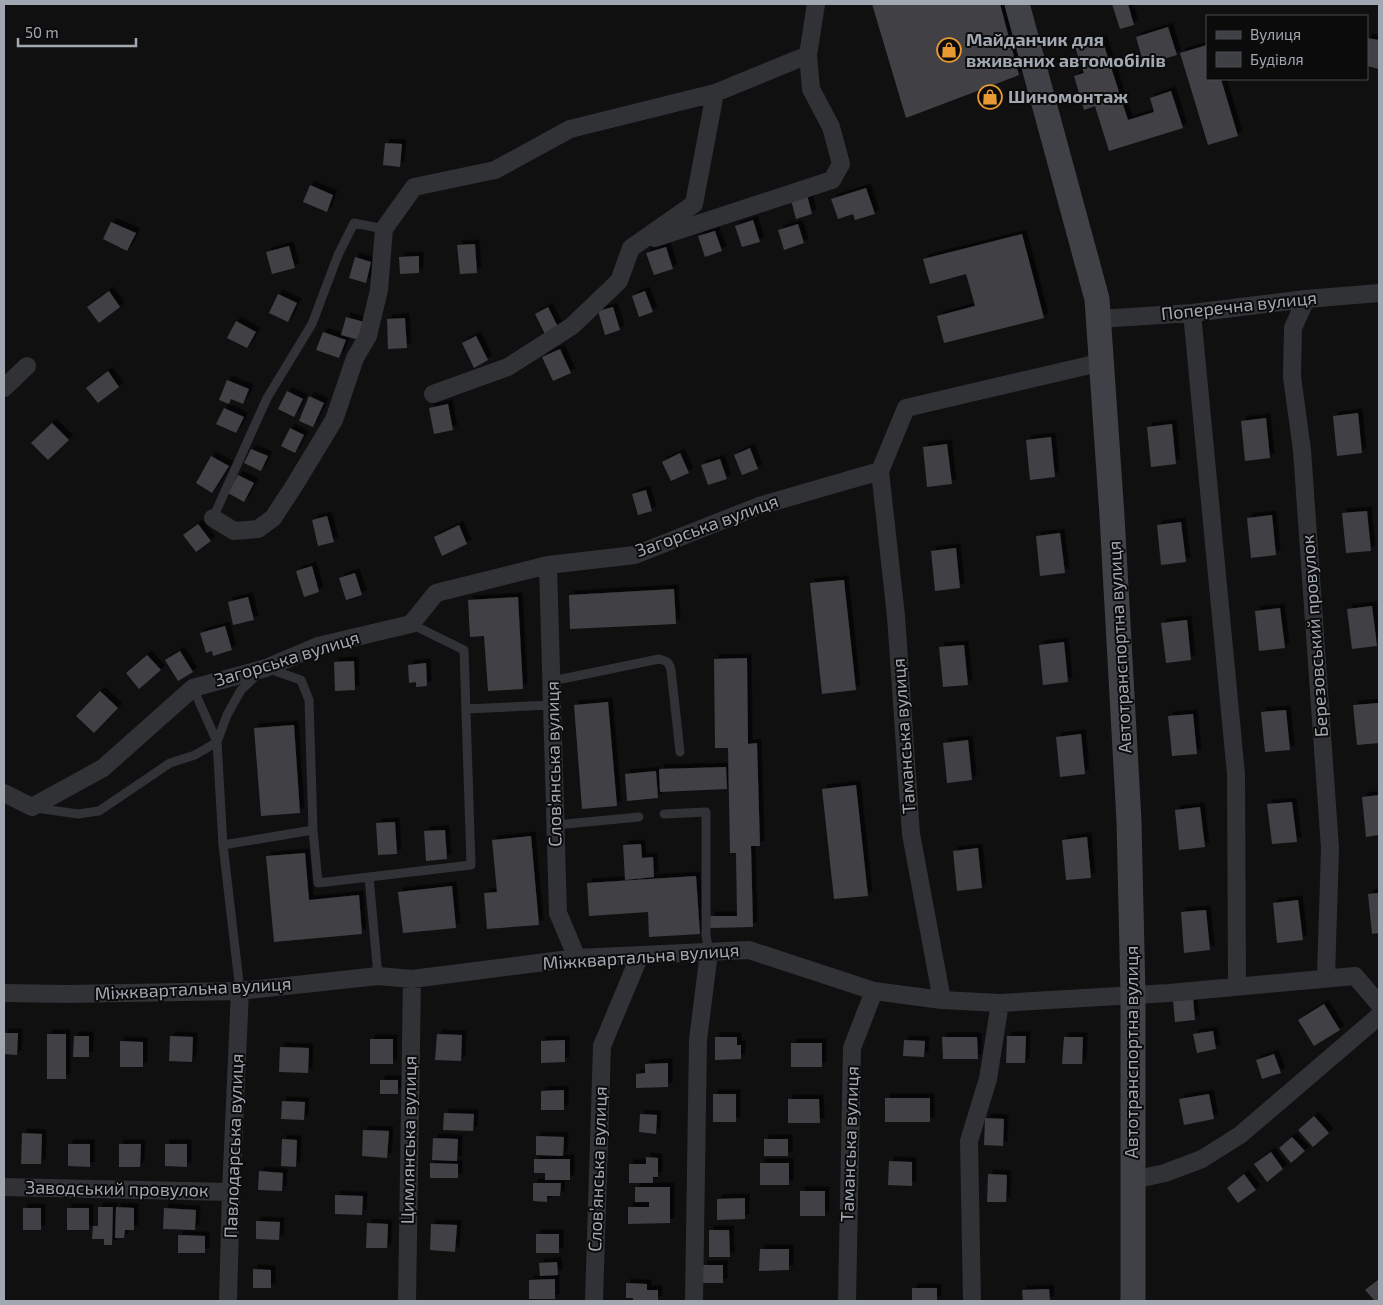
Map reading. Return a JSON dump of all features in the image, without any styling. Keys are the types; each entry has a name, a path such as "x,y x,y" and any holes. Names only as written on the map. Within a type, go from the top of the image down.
{"main road":[{"name":"Автотранспортна вулиця","path":"1017,4 1097,299 1103,362 1130,821 1133,995 1133,1301"}],"street":[{"path":"631,248 662,235 832,180 841,164 831,127 811,89 808,55 816,4"},
{"path":"213,518 234,531 258,529 273,518 324,437 334,420 355,358 368,336 379,290 384,229 414,187 495,170 570,129 715,93 808,55"},
{"path":"434,394 508,367 572,326 619,282 631,248 694,204 715,93"},
{"name":"Поперечна вулиця","path":"1099,319 1192,313 1306,299 1379,293"},
{"name":"Березовський провулок","path":"1306,299 1293,328 1292,377 1302,450 1330,848 1326,977"},
{"path":"1192,313 1236,774 1237,986"},
{"path":"880,470 906,408 1103,362"},
{"path":"4,388 27,366"},
{"name":"Загорська вулиця","path":"32,807 103,768 193,688 266,668 318,646 412,624 436,593 548,565 635,554 759,506 880,470"},
{"name":"Таманська вулиця","path":"880,470 896,616 911,834 942,1000"},
{"name":"Слов’янська вулиця","path":"548,565 558,913 577,958"},
{"path":"4,793 32,807"},
{"name":"Міжквартальна вулиця","path":"4,994 240,991 378,976 412,979 577,958 749,950 874,991 942,1000 1000,1003 1133,995 1355,976 1379,1004"},
{"path":"694,1301 698,1040 709,952"},
{"name":"Слов’янська вулиця","path":"594,1301 602,1046 640,955"},
{"name":"Цимлянська вулиця","path":"407,1301 412,979"},
{"name":"Павлодарська вулиця","path":"228,1301 230,1192 240,991"},
{"name":"Таманська вулиця","path":"847,1301 852,1048 874,991"},
{"path":"972,1301 969,1141 988,1079 1000,1003"},
{"path":"1133,1180 1165,1173 1202,1159 1240,1135 1379,1016"},
{"name":"Заводський провулок","path":"4,1187 230,1192"}],"lane":[{"path":"213,518 267,398 312,324 338,255 354,223 384,229"},
{"path":"32,807 78,814 99,811 170,763 195,755 217,742 227,715 241,690 266,668 301,680 309,700 313,830 318,883 471,865 464,650 412,624"},
{"path":"552,681 659,659 666,660 670,664 671,670 680,752"},
{"path":"193,688 217,742 223,844 240,991"},
{"path":"466,709 552,705"},
{"path":"664,814 706,812 706,935 709,952"},
{"path":"555,825 640,817"},
{"path":"223,844 313,830"},
{"path":"369,877 378,976"}],"building":[{"name":"Майданчик для вживаних автомобілів","path":"872,4 1000,4 1019,75 906,118"},
{"path":"1112,4 1128,4 1134,25 1120,29"},
{"path":"1168,27 1177,55 1144,65 1136,37"},
{"path":"1368,38 1379,40 1379,69 1368,66"},
{"path":"1102,39 1128,120 1154,112 1150,98 1171,91 1183,128 1109,151 1095,106 1084,110 1074,76 1084,73 1075,47"},
{"path":"1206,45 1206,80 1221,80 1238,136 1208,145 1180,53"},
{"path":"385,143 402,144 400,167 383,165"},
{"path":"310,185 333,195 327,212 303,202"},
{"path":"866,188 875,214 855,220 853,214 838,219 831,199"},
{"path":"807,195 812,214 796,219 791,200"},
{"path":"753,220 760,242 742,247 735,226"},
{"path":"111,222 136,233 127,251 103,239"},
{"path":"798,224 804,243 784,250 778,230"},
{"path":"715,231 722,251 705,257 698,236"},
{"path":"1022,234 1044,318 944,343 937,316 975,306 966,274 930,284 923,259"},
{"path":"475,244 477,273 460,274 457,245"},
{"path":"289,246 295,268 272,274 266,252"},
{"path":"666,247 673,269 654,275 646,253"},
{"path":"419,256 419,273 400,274 399,257"},
{"path":"355,257 371,262 366,283 349,278"},
{"path":"109,291 120,307 99,323 87,307"},
{"path":"645,291 653,312 639,317 632,296"},
{"path":"278,294 297,303 288,322 269,313"},
{"path":"548,307 558,327 545,334 535,314"},
{"path":"613,307 620,330 605,335 598,311"},
{"path":"346,317 364,322 359,340 341,335"},
{"path":"405,318 407,348 388,349 387,319"},
{"path":"236,321 256,332 247,348 227,338"},
{"path":"323,332 346,340 339,358 316,350"},
{"path":"476,336 488,360 474,368 462,343"},
{"path":"560,349 571,373 553,381 542,357"},
{"path":"108,371 119,387 98,403 86,388"},
{"path":"227,380 249,389 243,404 231,399 229,404 219,400"},
{"path":"287,391 303,399 294,417 278,409"},
{"path":"309,396 324,403 313,427 299,421"},
{"path":"448,404 453,430 434,434 429,408"},
{"path":"224,408 244,417 236,433 216,424"},
{"path":"1358,413 1362,453 1337,456 1333,416"},
{"path":"1266,418 1270,458 1245,461 1241,421"},
{"path":"52,423 69,440 48,460 31,443"},
{"path":"1172,424 1176,464 1151,467 1147,427"},
{"path":"290,428 304,435 295,453 281,446"},
{"path":"1051,437 1055,477 1030,480 1026,440"},
{"path":"947,444 952,484 927,487 923,447"},
{"path":"750,448 758,469 742,475 734,455"},
{"path":"251,449 268,456 261,471 244,463"},
{"path":"680,453 689,473 671,481 662,462"},
{"path":"211,456 229,466 212,493 196,483"},
{"path":"720,459 727,479 708,485 701,465"},
{"path":"238,475 254,483 244,502 228,493"},
{"path":"646,490 652,511 638,515 632,494"},
{"path":"1367,511 1371,551 1346,553 1342,513"},
{"path":"1272,515 1276,555 1251,558 1247,518"},
{"path":"327,516 334,542 318,546 312,520"},
{"path":"1181,522 1186,562 1161,565 1157,525"},
{"path":"198,524 211,541 196,552 183,535"},
{"path":"459,525 467,544 442,556 434,537"},
{"path":"1060,533 1065,573 1040,576 1036,536"},
{"path":"956,548 960,588 935,591 931,551"},
{"path":"312,566 319,592 304,597 296,571"},
{"path":"355,573 362,595 346,600 339,578"},
{"path":"844,580 856,690 822,694 810,583"},
{"path":"674,589 676,624 570,629 569,595"},
{"path":"248,597 254,620 233,625 228,602"},
{"path":"518,597 523,689 488,691 484,636 470,637 468,600"},
{"path":"1372,606 1377,646 1352,649 1347,609"},
{"path":"1280,608 1285,648 1259,651 1255,611"},
{"path":"1187,620 1191,660 1166,663 1161,623"},
{"path":"225,626 232,650 213,656 212,651 206,653 200,633"},
{"path":"1064,642 1068,682 1043,685 1039,645"},
{"path":"964,645 968,685 943,687 939,647"},
{"path":"180,651 193,672 178,681 165,660"},
{"path":"147,655 161,670 139,689 126,673"},
{"path":"747,658 748,744 757,743 760,846 751,846 753,927 710,928 710,916 737,916 736,853 730,853 728,748 715,748 714,659"},
{"path":"354,661 355,690 335,691 334,662"},
{"path":"426,663 427,686 416,687 416,682 409,683 408,665"},
{"path":"100,691 118,708 94,733 76,716"},
{"path":"608,702 617,806 582,809 574,705"},
{"path":"1379,703 1379,743 1357,745 1353,705"},
{"path":"1286,710 1290,750 1265,752 1261,712"},
{"path":"1193,714 1197,754 1172,756 1168,716"},
{"path":"294,725 300,813 261,816 254,728"},
{"path":"1081,734 1085,774 1060,777 1056,737"},
{"path":"968,740 972,780 947,783 943,743"},
{"path":"726,767 727,789 660,792 659,769"},
{"path":"656,771 658,798 627,801 625,774"},
{"path":"856,785 868,896 834,899 822,789"},
{"path":"1379,795 1379,835 1366,837 1362,797"},
{"path":"1292,802 1297,842 1272,844 1267,804"},
{"path":"1200,807 1205,847 1179,850 1175,810"},
{"path":"395,822 397,854 378,855 376,823"},
{"path":"445,830 447,859 426,861 424,831"},
{"path":"531,836 539,925 487,929 484,893 497,892 492,840"},
{"path":"1087,837 1091,878 1066,880 1062,840"},
{"path":"641,844 642,858 653,857 654,877 625,880 623,845"},
{"path":"978,848 982,888 957,891 953,851"},
{"path":"305,853 309,900 359,895 362,934 274,942 266,856"},
{"path":"696,876 700,934 649,937 648,912 589,916 587,883"},
{"path":"452,886 456,928 403,933 398,892"},
{"path":"1379,893 1379,933 1372,934 1368,894"},
{"path":"1298,900 1303,940 1277,943 1273,903"},
{"path":"1206,910 1210,950 1184,953 1181,912"},
{"path":"1193,998 1195,1020 1175,1022 1173,1001"},
{"path":"1324,1004 1340,1030 1314,1046 1298,1020"},
{"path":"1213,1031 1216,1049 1197,1053 1193,1034"},
{"path":"4,1033 18,1033 17,1055 4,1054"},
{"path":"47,1034 66,1034 66,1079 47,1079"},
{"path":"437,1034 462,1035 461,1061 435,1060"},
{"path":"74,1036 89,1036 89,1057 73,1057"},
{"path":"170,1036 193,1037 192,1062 169,1061"},
{"path":"1007,1036 1026,1036 1025,1063 1006,1063"},
{"path":"715,1037 737,1037 737,1045 741,1045 741,1059 715,1060"},
{"path":"942,1037 977,1037 978,1059 943,1059"},
{"path":"1064,1037 1083,1037 1082,1064 1062,1064"},
{"path":"370,1039 393,1039 393,1064 370,1064"},
{"path":"565,1040 565,1062 541,1063 541,1041"},
{"path":"904,1040 925,1041 924,1057 903,1056"},
{"path":"120,1041 143,1042 143,1067 120,1067"},
{"path":"791,1043 822,1043 822,1067 791,1067"},
{"path":"280,1047 309,1048 308,1073 279,1072"},
{"path":"1274,1054 1281,1073 1262,1079 1256,1060"},
{"path":"668,1063 668,1087 636,1088 636,1074 645,1073 645,1064"},
{"path":"380,1080 398,1080 398,1094 380,1094"},
{"path":"564,1090 564,1110 541,1110 541,1091"},
{"path":"713,1094 736,1094 736,1122 713,1122"},
{"path":"1209,1094 1214,1119 1184,1125 1179,1099"},
{"path":"885,1098 930,1098 930,1122 885,1122"},
{"path":"788,1099 819,1099 820,1123 788,1123"},
{"path":"282,1101 305,1102 304,1120 281,1119"},
{"path":"444,1113 474,1114 473,1131 443,1130"},
{"path":"640,1114 657,1115 656,1134 639,1132"},
{"path":"1314,1116 1329,1133 1313,1147 1298,1130"},
{"path":"985,1118 1004,1119 1003,1146 984,1145"},
{"path":"363,1130 389,1131 387,1158 362,1156"},
{"path":"22,1133 42,1134 41,1164 21,1164"},
{"path":"536,1136 564,1137 563,1156 536,1155"},
{"path":"1292,1137 1305,1151 1291,1163 1279,1148"},
{"path":"433,1138 458,1139 457,1161 432,1160"},
{"path":"282,1139 297,1140 296,1167 281,1166"},
{"path":"764,1139 788,1139 788,1156 764,1156"},
{"path":"68,1144 90,1144 90,1167 68,1166"},
{"path":"119,1144 141,1144 140,1167 119,1167"},
{"path":"165,1144 187,1144 187,1167 165,1166"},
{"path":"1271,1152 1283,1169 1267,1182 1254,1164"},
{"path":"646,1157 658,1158 658,1177 653,1177 653,1183 629,1183 629,1164 646,1164"},
{"path":"534,1159 570,1159 570,1180 545,1180 545,1173 534,1173"},
{"path":"889,1161 912,1162 912,1186 888,1185"},
{"path":"430,1163 458,1164 458,1178 430,1178"},
{"path":"760,1163 789,1163 789,1185 760,1185"},
{"path":"259,1171 283,1173 282,1191 258,1190"},
{"path":"988,1174 1007,1175 1006,1202 987,1202"},
{"path":"1244,1174 1256,1190 1238,1203 1227,1188"},
{"path":"533,1183 561,1183 560,1196 547,1196 547,1202 533,1201"},
{"path":"635,1187 670,1187 670,1223 628,1224 628,1207 649,1207 649,1202 635,1202"},
{"path":"800,1191 825,1191 825,1216 800,1216"},
{"path":"335,1195 363,1196 362,1215 335,1214"},
{"path":"745,1198 745,1219 717,1220 717,1199"},
{"path":"98,1207 113,1207 112,1245 104,1245 104,1239 92,1239 93,1226 98,1226"},
{"path":"116,1207 134,1208 134,1230 125,1230 124,1238 115,1238"},
{"path":"23,1208 41,1208 41,1230 23,1230"},
{"path":"67,1208 89,1208 89,1230 67,1230"},
{"path":"164,1208 196,1210 195,1230 163,1229"},
{"path":"256,1221 280,1222 279,1240 256,1239"},
{"path":"367,1223 388,1224 387,1248 366,1248"},
{"path":"431,1224 457,1225 455,1252 430,1250"},
{"path":"709,1230 729,1230 730,1257 709,1257"},
{"path":"536,1234 559,1234 559,1253 536,1253"},
{"path":"178,1235 205,1236 205,1253 178,1253"},
{"path":"760,1249 789,1249 789,1270 759,1271"},
{"path":"557,1262 558,1275 540,1276 539,1263"},
{"path":"703,1265 723,1265 723,1283 703,1283"},
{"path":"253,1269 271,1270 271,1288 253,1288"},
{"path":"555,1279 555,1299 529,1299 529,1280"},
{"path":"1379,1279 1379,1301 1375,1301 1365,1290"},
{"path":"626,1283 647,1284 647,1290 658,1290 658,1301 633,1301 633,1298 626,1298"},
{"path":"912,1288 937,1288 937,1301 912,1301"},
{"path":"1049,1289 1050,1301 1023,1301 1022,1290"}],"place":[{"name":"Майданчик для вживаних автомобілів","path":"949,50"},
{"name":"Шиномонтаж","path":"990,97"}]}
